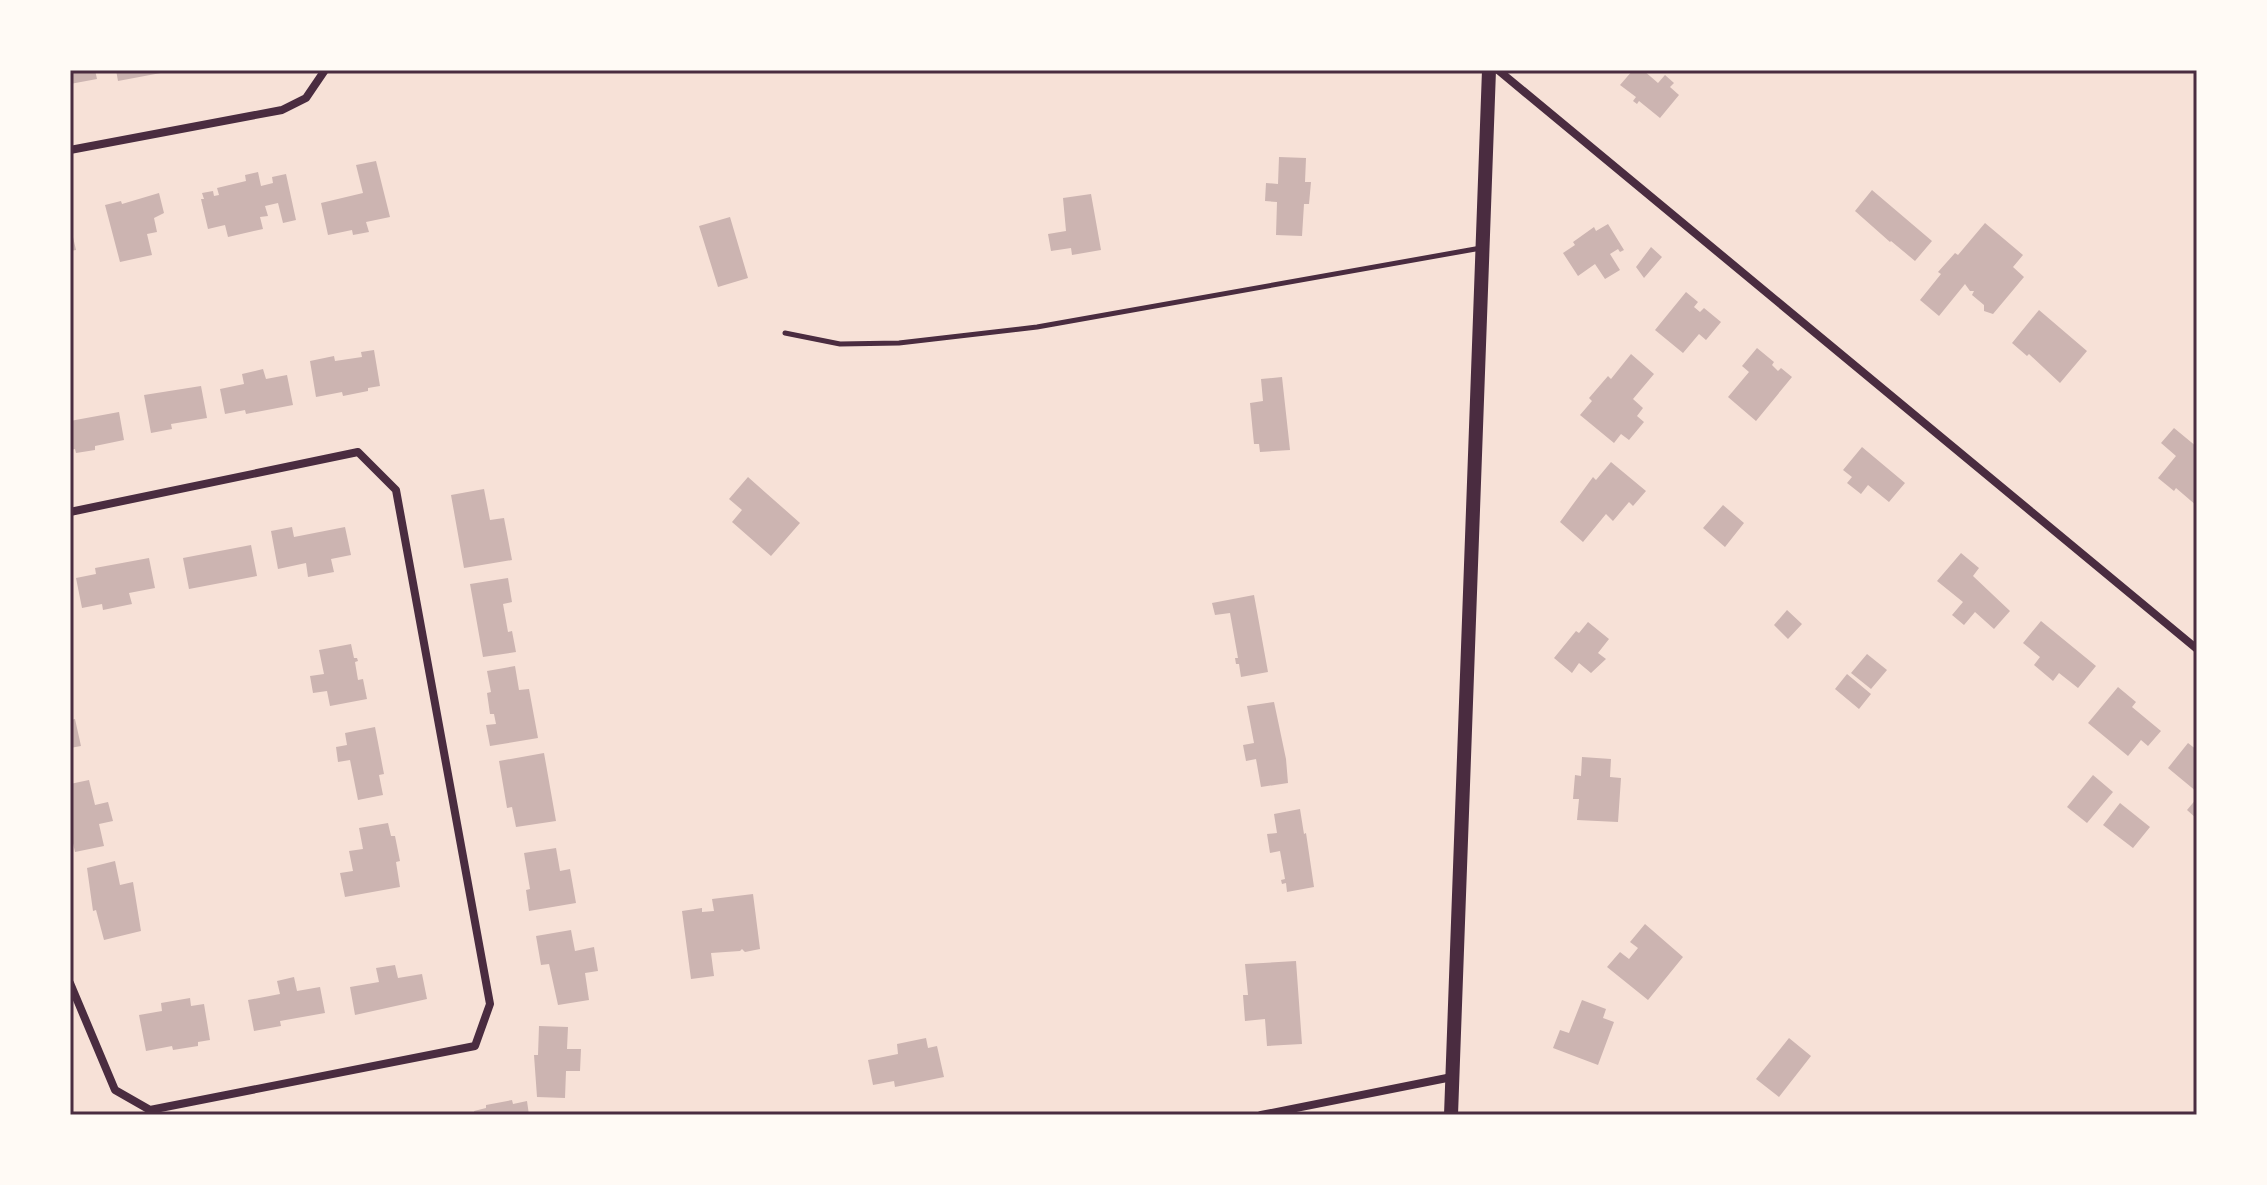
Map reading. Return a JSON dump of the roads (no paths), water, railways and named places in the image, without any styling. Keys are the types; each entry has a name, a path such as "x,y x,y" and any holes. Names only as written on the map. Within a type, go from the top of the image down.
{"main road":[{"path":"1451,1115 1489,70"}],"street":[{"path":"70,150 282,110 306,98 325,70"},
{"path":"1498,70 2197,649"},
{"path":"70,512 358,452 396,490 490,1004 475,1046 150,1110 115,1090 70,983"},
{"path":"1261,1115 1452,1077"}],"lane":[{"path":"785,333 840,344 899,343 1037,327 1482,248"}]}
